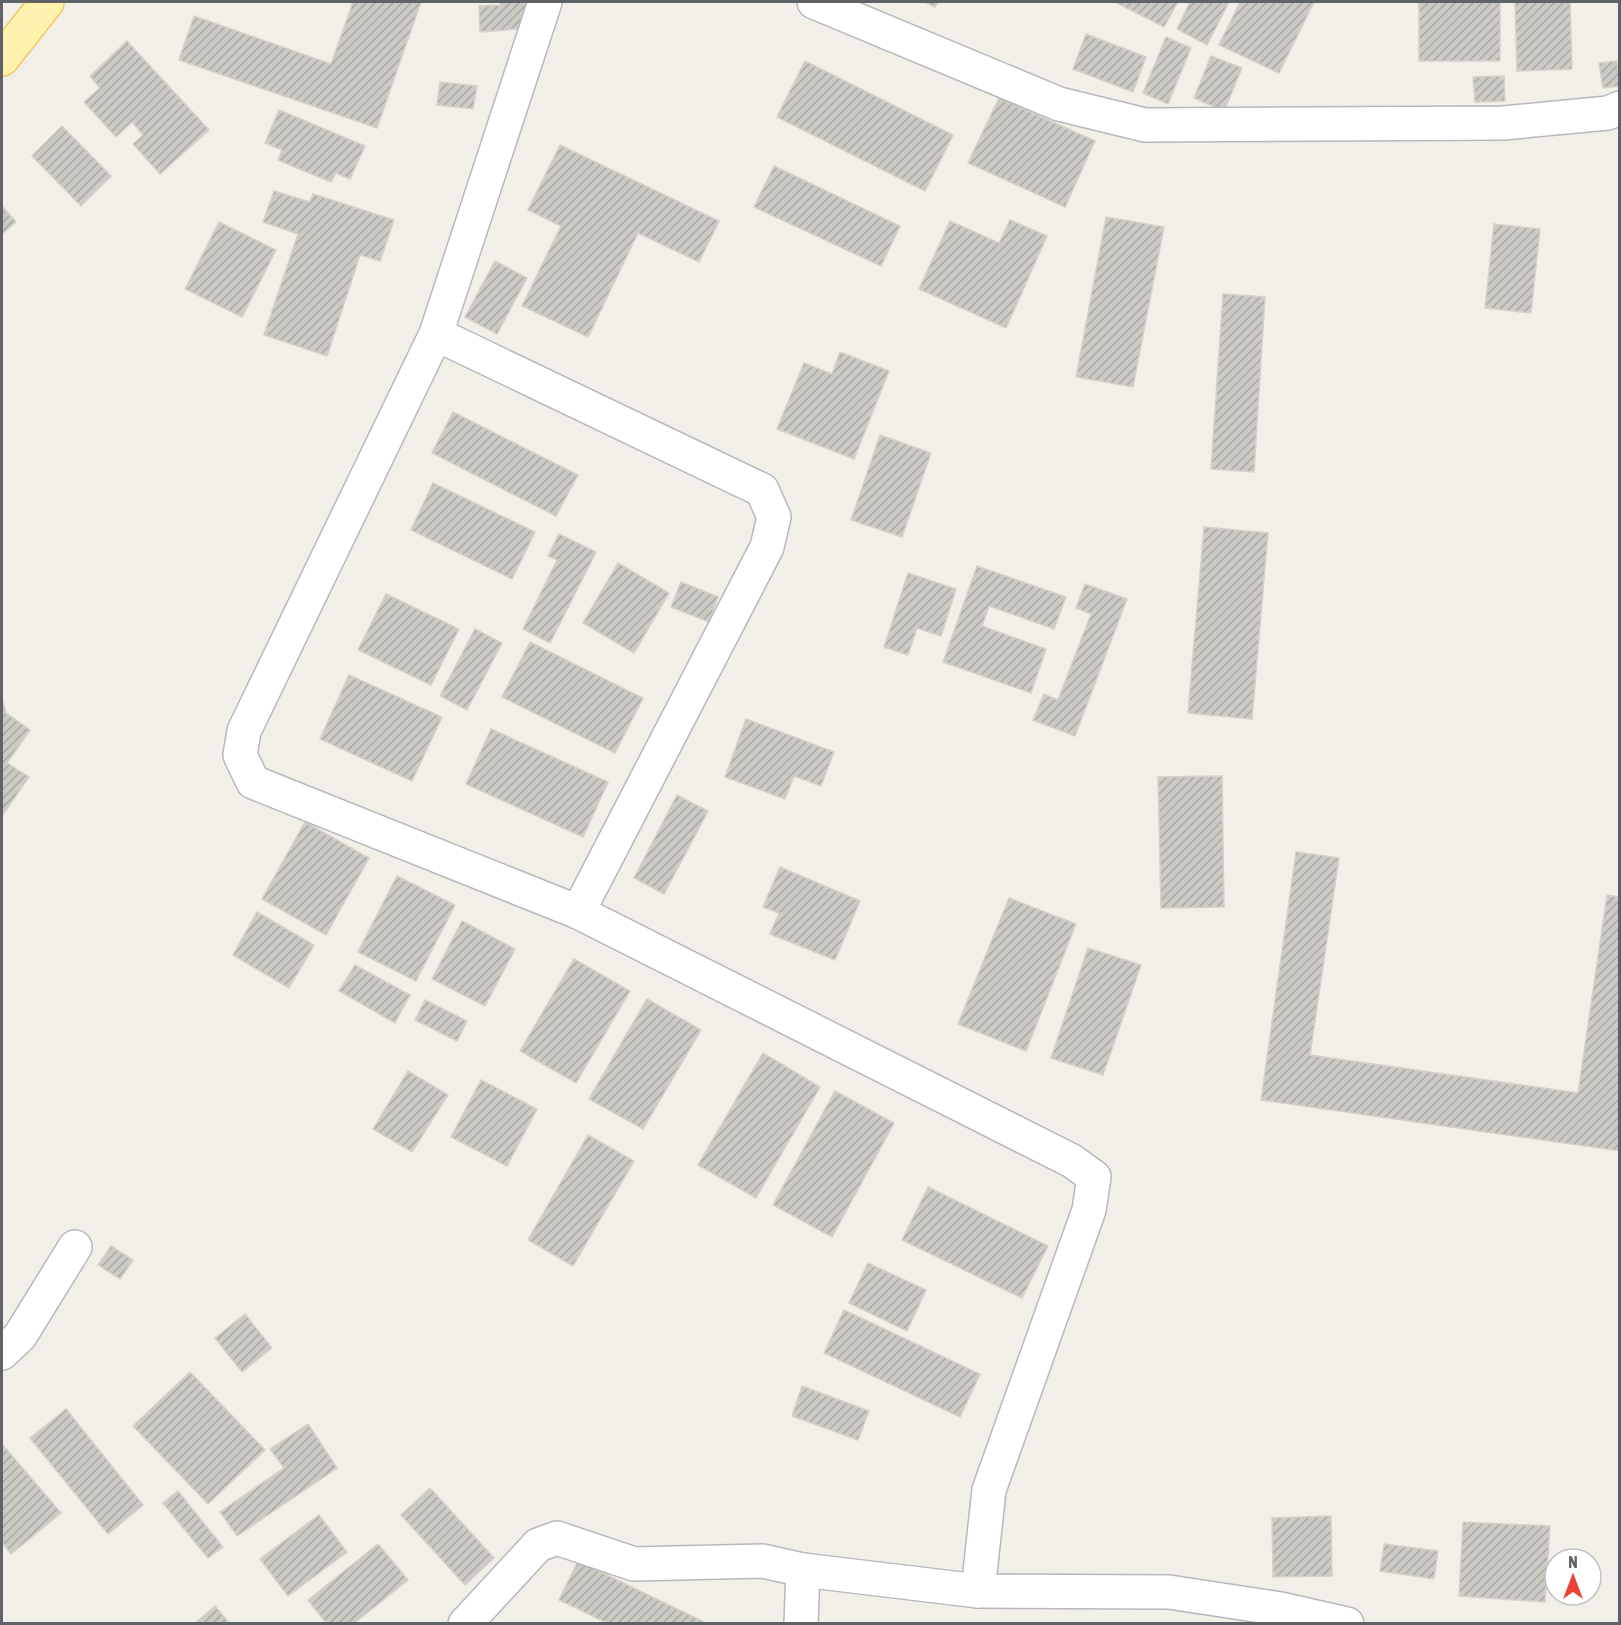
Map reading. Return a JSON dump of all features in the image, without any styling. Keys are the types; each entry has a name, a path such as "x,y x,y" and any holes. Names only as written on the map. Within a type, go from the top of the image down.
{"main road":[{"path":"2,59 47,2"}],"street":[{"path":"545,2 435,334 244,730 240,755 253,782 578,912 1072,1161 1094,1177 1089,1210 989,1490 978,1591"},
{"path":"814,2 1059,104 1145,125 1503,123 1608,113 1620,108"},
{"path":"435,334 762,490 774,517 767,547 578,912"},
{"path":"2,1353 20,1336 75,1247"},
{"path":"465,1623 538,1545 557,1538 634,1564 763,1561 803,1570 978,1591 1170,1592 1281,1609 1347,1623"},
{"path":"801,1623 803,1570"}],"building":[{"path":"353,2 421,2 377,128 179,60 194,16 331,64"},
{"path":"500,2 529,2 531,28 480,32 479,6 501,5"},
{"path":"925,2 938,2 935,7"},
{"path":"1115,2 1178,2 1164,27"},
{"path":"1190,2 1229,2 1207,45 1177,29"},
{"path":"1240,2 1314,2 1279,73 1219,45"},
{"path":"1419,2 1500,2 1500,61 1419,61"},
{"path":"1515,2 1570,2 1572,69 1517,71"},
{"path":"1086,34 1146,57 1133,92 1073,69"},
{"path":"1166,37 1191,48 1168,104 1143,93"},
{"path":"127,41 209,130 160,174 133,144 143,135 132,122 116,137 84,102 100,88 90,76"},
{"path":"1211,56 1242,68 1224,111 1194,98"},
{"path":"805,61 953,135 925,191 777,117"},
{"path":"1617,61 1620,86 1603,88 1599,63"},
{"path":"1504,76 1505,101 1475,102 1473,77"},
{"path":"440,82 477,86 473,109 437,105"},
{"path":"999,98 1095,141 1065,207 968,163"},
{"path":"279,110 365,146 350,179 336,173 331,182 278,160 282,150 265,143"},
{"path":"62,126 111,176 81,206 32,156"},
{"path":"560,145 719,221 699,262 638,233 588,337 522,306 561,226 528,210"},
{"path":"774,166 900,226 881,266 754,207"},
{"path":"274,191 310,202 313,194 394,220 380,261 360,255 327,356 264,335 298,234 263,222"},
{"path":"2,206 16,222 2,234"},
{"path":"1106,217 1164,227 1133,387 1076,377"},
{"path":"1010,220 1047,236 1006,328 919,289 950,221 999,243"},
{"path":"219,222 276,250 242,317 185,289"},
{"path":"1494,224 1540,229 1531,313 1485,308"},
{"path":"495,261 527,278 497,334 465,317"},
{"path":"1223,294 1265,297 1254,472 1211,469"},
{"path":"840,352 889,371 854,459 777,429 804,363 832,374"},
{"path":"453,412 578,475 556,516 432,453"},
{"path":"880,435 931,453 902,537 851,520"},
{"path":"433,483 535,532 512,579 411,530"},
{"path":"1204,527 1268,533 1252,719 1188,713"},
{"path":"559,534 596,552 550,643 523,629 557,560 548,556"},
{"path":"618,563 669,593 634,653 583,623"},
{"path":"977,566 1066,597 1054,629 989,606 982,626 1046,649 1031,693 943,662"},
{"path":"908,573 956,589 941,636 917,628 908,655 884,647"},
{"path":"681,582 718,597 709,622 671,607"},
{"path":"1085,584 1127,599 1075,736 1033,720 1044,694 1058,700 1091,614 1076,608"},
{"path":"386,594 459,629 431,685 358,650"},
{"path":"475,629 502,643 467,710 440,696"},
{"path":"530,642 643,698 615,753 502,697"},
{"path":"349,675 442,717 412,781 320,739"},
{"path":"2,699 6,713 30,730 7,763 29,777 2,816"},
{"path":"746,719 834,752 821,786 794,776 785,799 725,777"},
{"path":"491,729 608,782 583,837 466,784"},
{"path":"1222,776 1224,907 1161,908 1158,777"},
{"path":"677,795 708,811 664,894 634,878"},
{"path":"305,822 369,858 326,935 262,899"},
{"path":"1296,852 1339,858 1310,1055 1578,1093 1607,895 1620,897 1620,1151 1261,1100"},
{"path":"780,867 860,901 835,960 770,934 779,913 763,907"},
{"path":"397,876 455,905 416,981 358,952"},
{"path":"1009,898 1076,924 1026,1051 958,1024"},
{"path":"257,912 314,945 289,988 233,955"},
{"path":"462,921 515,949 485,1006 432,979"},
{"path":"1088,948 1141,965 1103,1075 1051,1058"},
{"path":"574,959 630,991 576,1083 520,1051"},
{"path":"355,965 410,995 395,1023 339,991"},
{"path":"647,999 701,1030 643,1129 589,1099"},
{"path":"425,1000 467,1021 457,1041 415,1020"},
{"path":"763,1053 820,1087 756,1198 698,1165"},
{"path":"408,1071 448,1095 412,1152 373,1129"},
{"path":"481,1080 537,1109 507,1166 451,1137"},
{"path":"835,1091 894,1123 832,1237 773,1205"},
{"path":"588,1135 634,1161 573,1266 528,1240"},
{"path":"928,1187 1048,1246 1022,1298 902,1240"},
{"path":"111,1246 133,1260 120,1279 98,1265"},
{"path":"868,1263 926,1290 907,1331 849,1303"},
{"path":"844,1310 980,1374 960,1417 824,1353"},
{"path":"245,1314 272,1348 242,1372 215,1338"},
{"path":"190,1372 265,1450 208,1504 133,1426"},
{"path":"802,1386 869,1411 858,1440 792,1416"},
{"path":"66,1409 143,1505 108,1534 30,1438"},
{"path":"308,1424 337,1468 237,1536 220,1512 284,1468 270,1449"},
{"path":"2,1444 61,1513 11,1554 2,1542"},
{"path":"430,1488 494,1558 465,1585 401,1515"},
{"path":"178,1491 223,1547 208,1558 163,1503"},
{"path":"319,1515 347,1552 288,1596 260,1559"},
{"path":"1331,1516 1332,1576 1273,1577 1272,1518"},
{"path":"1463,1522 1550,1526 1549,1547 1543,1547 1543,1602 1459,1596"},
{"path":"378,1544 408,1580 353,1624 327,1624 308,1600"},
{"path":"1384,1544 1438,1551 1434,1579 1380,1571"},
{"path":"578,1561 708,1624 609,1624 559,1600"},
{"path":"215,1606 230,1624 194,1624"}]}
